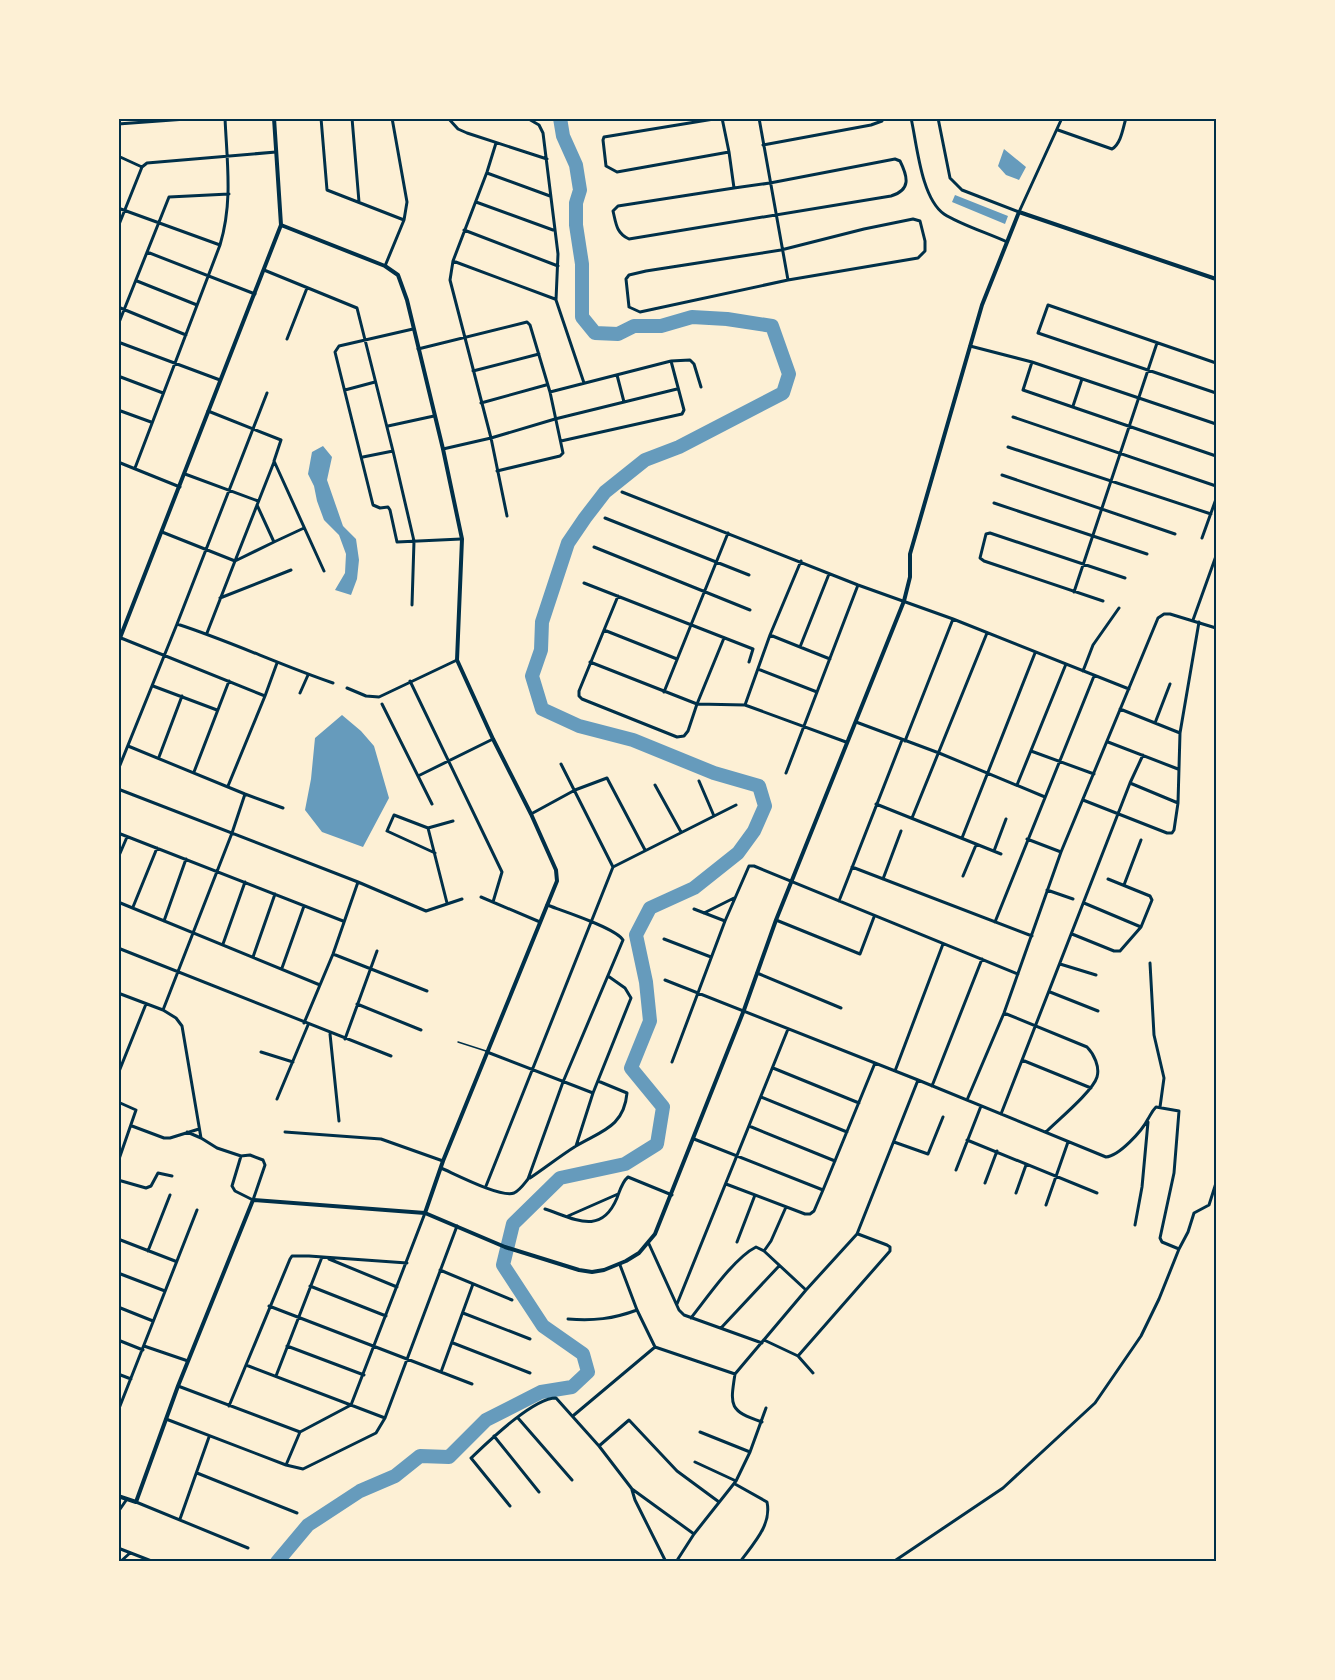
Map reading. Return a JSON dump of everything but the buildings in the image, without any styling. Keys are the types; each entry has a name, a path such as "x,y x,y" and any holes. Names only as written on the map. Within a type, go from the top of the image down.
{"street":[{"path":"118,124 200,118"},
{"path":"135,468 176,364 226,223 229,194 225,118"},
{"path":"265,696 119,640 281,225 274,118"},
{"path":"321,118 327,190 404,220"},
{"path":"352,118 359,202"},
{"path":"385,266 404,220 407,202 392,118"},
{"path":"448,118 458,129 467,133 547,159"},
{"path":"454,123 456,118"},
{"path":"527,118 541,128 547,159 559,266 556,300 584,383"},
{"path":"729,152 616,172 606,166 603,140 604,137 721,118 729,152 734,188"},
{"path":"759,118 788,280"},
{"path":"764,145 871,125 882,121 882,118"},
{"path":"911,118 927,190 933,202 943,213 1007,242"},
{"path":"938,118 950,178 962,190 1019,212 1216,279"},
{"path":"241,1156 232,1186 235,1191 253,1200 425,1213 505,1247 579,1270 598,1271 620,1264 649,1244 672,1195 744,1010 776,920 904,601 910,577 910,554 982,305 1019,212 1062,118"},
{"path":"1058,130 1112,149 1119,142 1126,118"},
{"path":"496,143 453,261 450,280 491,438 507,516"},
{"path":"118,227 142,167 150,162 276,152"},
{"path":"118,156 142,167"},
{"path":"895,159 900,160 906,181 905,189 891,196 629,239 622,236 618,230 613,211 618,206 734,188 895,159"},
{"path":"487,172 550,196"},
{"path":"118,325 169,197 229,194"},
{"path":"476,202 554,231"},
{"path":"118,208 220,245"},
{"path":"913,219 920,221 925,241 925,251 918,258 788,280 640,312 629,307 626,279 629,275 781,250 913,219"},
{"path":"281,225 385,266 398,275 407,300 462,539 456,660 531,814 556,870 557,881 443,1161 407,1263 351,1405 300,1432 286,1465"},
{"path":"464,230 559,266"},
{"path":"147,252 209,274 255,294"},
{"path":"453,261 556,300"},
{"path":"264,270 355,306 359,313 414,541 412,605"},
{"path":"136,280 197,305"},
{"path":"287,339 307,288"},
{"path":"1216,363 1048,305 1038,333 1216,393"},
{"path":"118,307 186,335"},
{"path":"418,349 527,322 532,327 563,450 560,456 497,471"},
{"path":"413,328 339,346 336,350 345,390 373,505 380,508 388,507 390,510 397,542 462,539"},
{"path":"118,342 220,380"},
{"path":"1074,592 1157,343"},
{"path":"970,346 1032,362 1216,424"},
{"path":"473,371 539,354"},
{"path":"550,392 671,362 692,360 701,387"},
{"path":"561,441 682,414 684,411 671,362"},
{"path":"1032,362 1023,390 1216,456"},
{"path":"617,375 624,402"},
{"path":"118,376 163,393"},
{"path":"1072,406 1082,379"},
{"path":"345,390 375,382"},
{"path":"481,403 546,385"},
{"path":"443,449 491,438 555,418 677,389"},
{"path":"118,770 267,393"},
{"path":"118,410 151,423"},
{"path":"207,633 281,440 254,427 208,411"},
{"path":"387,426 434,416"},
{"path":"1013,417 1216,486"},
{"path":"1008,447 1211,514"},
{"path":"362,457 393,451"},
{"path":"274,461 324,570"},
{"path":"118,462 180,487"},
{"path":"185,474 228,489 258,503 274,542"},
{"path":"1002,475 1175,534"},
{"path":"622,492 858,585 953,618 1129,689"},
{"path":"1202,538 1216,499"},
{"path":"994,503 1147,554"},
{"path":"605,518 749,575"},
{"path":"162,532 235,561 305,528"},
{"path":"664,692 728,533"},
{"path":"1102,601 984,561 979,554 986,534 990,533 1125,578"},
{"path":"594,547 750,610"},
{"path":"1193,620 1216,556"},
{"path":"744,705 801,561"},
{"path":"220,598 291,570"},
{"path":"800,647 829,573"},
{"path":"584,583 753,649 749,662"},
{"path":"786,773 858,585"},
{"path":"618,596 590,662 579,696 677,737 684,736 688,731 724,638"},
{"path":"1083,671 1093,645 1119,608"},
{"path":"967,1100 1004,1013 1061,852 1158,618 1164,614 1170,614 1216,628"},
{"path":"839,901 876,804 953,618"},
{"path":"1083,800 1167,833 1172,833 1174,830 1178,803 1180,733 1199,622"},
{"path":"177,624 207,633 277,663 333,683"},
{"path":"604,630 677,658"},
{"path":"912,818 987,633"},
{"path":"770,635 830,659"},
{"path":"962,838 1035,653"},
{"path":"346,688 377,698 456,660"},
{"path":"590,662 697,704 744,705 846,741"},
{"path":"228,786 277,663"},
{"path":"1017,786 1065,664"},
{"path":"758,669 817,692"},
{"path":"300,693 308,675"},
{"path":"995,922 1094,676"},
{"path":"194,772 229,681"},
{"path":"410,681 502,872 493,902"},
{"path":"1155,723 1170,684"},
{"path":"153,686 217,711"},
{"path":"159,758 182,696"},
{"path":"382,704 432,804"},
{"path":"1120,709 1180,733"},
{"path":"854,722 939,753 1046,798"},
{"path":"418,776 493,739"},
{"path":"1108,742 1178,769"},
{"path":"128,746 283,808"},
{"path":"1031,751 1094,774"},
{"path":"1001,1114 1143,755"},
{"path":"561,764 613,867"},
{"path":"531,814 575,790 607,778 645,850"},
{"path":"699,781 714,816"},
{"path":"1130,783 1178,803"},
{"path":"655,785 681,832"},
{"path":"118,789 358,882 426,911 462,899"},
{"path":"163,1010 245,794"},
{"path":"876,804 1001,854"},
{"path":"486,1186 613,867 736,805"},
{"path":"435,854 387,831 394,814 428,828 453,822"},
{"path":"994,851 1006,819"},
{"path":"428,828 447,903"},
{"path":"882,879 901,831"},
{"path":"118,833 344,921"},
{"path":"118,858 127,837"},
{"path":"1027,839 1061,852"},
{"path":"1124,885 1141,840"},
{"path":"963,876 976,845"},
{"path":"134,907 158,847"},
{"path":"164,921 186,859"},
{"path":"672,1062 748,866 754,866 1018,974"},
{"path":"852,867 1032,936"},
{"path":"1072,934 1114,951 1120,951 1142,927 1152,900 1146,893 1108,879"},
{"path":"223,944 245,882"},
{"path":"277,1099 358,882"},
{"path":"1047,890 1073,899"},
{"path":"253,957 275,894"},
{"path":"481,897 540,922"},
{"path":"704,913 734,898"},
{"path":"118,902 320,985"},
{"path":"1084,903 1142,927"},
{"path":"528,1179 563,1082 622,938 590,921 547,905"},
{"path":"282,968 304,906"},
{"path":"694,909 725,921"},
{"path":"776,920 860,954 874,916"},
{"path":"664,939 711,957"},
{"path":"895,1071 944,943"},
{"path":"118,948 330,1034 391,1056"},
{"path":"345,1039 377,951"},
{"path":"333,954 427,991"},
{"path":"932,1086 982,960"},
{"path":"1150,963 1154,1035 1164,1078 1160,1108"},
{"path":"1060,964 1096,975"},
{"path":"757,973 841,1008"},
{"path":"576,1146 593,1093 631,998 625,988 608,976"},
{"path":"665,980 918,1080 1097,1155 1113,1157 1148,1120 1156,1107 1179,1111 1174,1173 1160,1238 1162,1242 1179,1249"},
{"path":"1050,992 1098,1011"},
{"path":"118,993 163,1010 176,1018 182,1026 201,1138"},
{"path":"118,1074 146,1004"},
{"path":"357,1004 421,1030"},
{"path":"1004,1013 1092,1051 1098,1074 1091,1088 1046,1132"},
{"path":"677,1304 788,1029"},
{"path":"330,1034 339,1121"},
{"path":"261,1052 292,1062"},
{"path":"487,1052 593,1093"},
{"path":"1022,1060 1091,1088"},
{"path":"726,1184 805,1214 814,1211 875,1063"},
{"path":"773,1068 859,1103"},
{"path":"762,1422 741,1415 736,1409 731,1397 735,1374 857,1234 918,1080"},
{"path":"441,1168 498,1192 510,1194 517,1192 528,1179 576,1146 611,1127 618,1120 627,1099 626,1091 598,1081"},
{"path":"761,1097 847,1132"},
{"path":"118,1102 136,1110 118,1162"},
{"path":"956,1170 981,1106"},
{"path":"894,1142 928,1154 943,1117"},
{"path":"1135,1225 1142,1187 1148,1120"},
{"path":"132,1126 164,1138 200,1129"},
{"path":"749,1126 835,1161"},
{"path":"136,1502 178,1386 253,1200 264,1162 250,1155 241,1156 217,1149 187,1132"},
{"path":"285,1132 381,1139 443,1161"},
{"path":"694,1139 823,1190"},
{"path":"967,1140 1097,1193"},
{"path":"1046,1205 1068,1142"},
{"path":"985,1183 997,1151"},
{"path":"1016,1193 1026,1165"},
{"path":"118,1180 146,1188 151,1186 158,1173 172,1176"},
{"path":"545,1209 583,1222 602,1219 612,1209 623,1182 628,1178 672,1195"},
{"path":"893,1562 1003,1488 1095,1403 1141,1336 1188,1232 1194,1213 1209,1204 1216,1183"},
{"path":"566,1216 618,1194"},
{"path":"148,1251 170,1195"},
{"path":"737,1242 755,1195"},
{"path":"764,1251 786,1207"},
{"path":"119,1409 197,1210"},
{"path":"166,1419 209,1437 303,1469 376,1432 386,1418 457,1226"},
{"path":"798,1356 890,1251 887,1245 857,1234"},
{"path":"118,1239 176,1262"},
{"path":"649,1244 679,1310 691,1318 763,1341 798,1356 813,1373"},
{"path":"691,1318 722,1278 756,1247 764,1251 806,1290"},
{"path":"229,1406 290,1259 298,1256 407,1263"},
{"path":"276,1376 322,1257"},
{"path":"327,1258 397,1287"},
{"path":"620,1264 637,1310 655,1347 735,1374"},
{"path":"721,1328 779,1266"},
{"path":"440,1270 512,1300"},
{"path":"118,1273 165,1291"},
{"path":"441,1372 473,1284"},
{"path":"310,1286 386,1316"},
{"path":"269,1306 471,1384"},
{"path":"118,1307 153,1321"},
{"path":"567,1319 601,1320 637,1310"},
{"path":"463,1313 530,1339"},
{"path":"118,1341 189,1361"},
{"path":"452,1342 530,1373"},
{"path":"287,1346 364,1375"},
{"path":"573,1416 655,1347"},
{"path":"246,1365 386,1418"},
{"path":"118,1374 131,1379"},
{"path":"178,1386 300,1432"},
{"path":"510,1506 471,1458 494,1436 534,1406 556,1398 599,1446 632,1489 694,1534"},
{"path":"676,1562 694,1534 735,1482 750,1452 766,1408"},
{"path":"518,1418 573,1480"},
{"path":"599,1446 629,1420 676,1471 719,1502"},
{"path":"700,1432 750,1452"},
{"path":"494,1436 539,1492"},
{"path":"180,1519 209,1437"},
{"path":"695,1462 735,1482 767,1502 768,1520 740,1562"},
{"path":"197,1473 297,1513"},
{"path":"632,1489 635,1500 666,1562"},
{"path":"118,1496 248,1548"},
{"path":"118,1512 127,1499"},
{"path":"118,1548 154,1562"},
{"path":"120,1562 130,1553"}],"lane":[{"path":"458,1042 487,1052"}],"water":[{"path":"1004,149 1026,167 1019,180 1006,175 998,166"},
{"path":"955,195 1008,216 1005,224 952,202"},
{"path":"323,446 332,457 327,480 343,526 356,539 359,560 357,579 351,595 335,590 345,573 346,554 339,535 324,520 308,474 312,452"},
{"path":"342,715 374,746 389,798 363,847 322,832 305,810 315,738"}],"waterway":[{"path":"277,1562 308,1525 360,1491 395,1476 420,1456 449,1457 486,1420 541,1392 572,1387 588,1372 583,1354 543,1326 503,1265 513,1224 560,1178 625,1164 657,1144 663,1107 631,1068 650,1021 646,982 636,935 650,908 694,888 738,853 754,831 765,806 759,786 714,773 633,740 579,726 542,709 532,676 541,650 542,622 568,543 605,492 645,460 679,447 783,393 789,374 772,326 727,319 692,317 661,326 634,326 618,334 595,333 582,317 582,264 576,225 576,203 580,190 576,165 563,136 560,118"}]}
